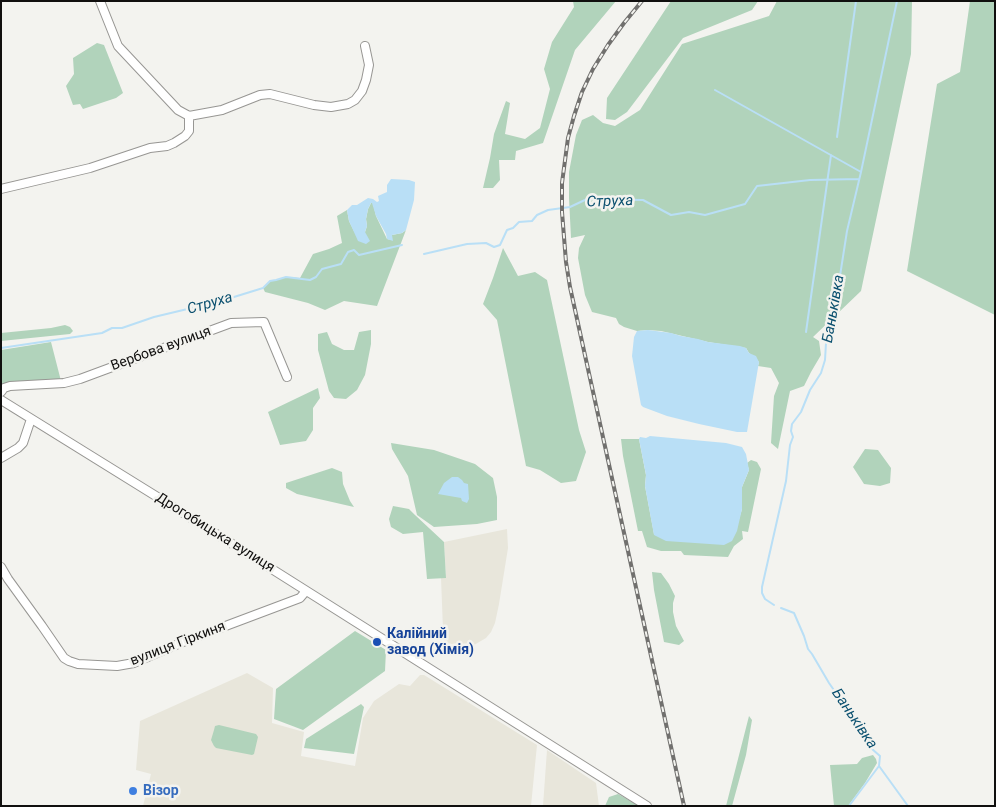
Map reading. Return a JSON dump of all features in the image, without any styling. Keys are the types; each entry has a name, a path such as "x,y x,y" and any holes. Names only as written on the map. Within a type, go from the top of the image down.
{"street":[{"path":"100,1 118,46 178,110 189,116 222,110 265,94 314,105 348,104 355,100 362,91 366,80 369,65 365,46"},
{"path":"1,189 90,168 150,148 167,146 185,136 189,131 189,116"},
{"name":"Вербова вулиця","path":"1,392 4,388 10,386 64,384 231,323 264,322 287,377"},
{"name":"Дрогобицька вулиця","path":"1,400 647,806"},
{"path":"1,458 14,451 23,443 31,419"},
{"name":"вулиця Гіркиня","path":"1,567 64,658 78,664 117,666 134,663 183,642 300,598 306,591"}],"shaded area":[{"path":"507,529 508,548 499,604 491,632 486,638 474,645 444,655 441,578 446,577 444,542"},
{"path":"247,673 273,688 272,723 304,732 301,756 355,766 363,718 374,701 399,684 410,686 420,675 424,675 537,745 531,806 143,806 151,774 136,770 140,721"},
{"path":"547,750 596,783 599,806 543,806"}],"green space":[{"path":"573,1 616,1 575,50 543,143 516,151 515,160 499,160 500,180 493,188 483,188 494,134 506,101 510,103 505,134 525,139 540,128 550,89 544,69 552,42 574,7"},
{"path":"671,1 758,1 752,10 683,38 627,112 615,120 606,119 607,98"},
{"path":"777,1 912,1 911,54 861,291 813,337 819,341 821,355 804,386 790,391 778,449 771,443 774,396 779,383 771,368 758,366 759,362 746,348 708,342 661,331 637,331 619,324 616,318 592,312 585,295 578,258 579,248 585,235 571,238 569,198 569,172 576,135 582,120 593,115 603,123 615,126 640,110 682,44 769,16"},
{"path":"970,1 995,1 995,315 907,271 937,84 960,72"},
{"path":"97,43 104,45 123,93 116,98 83,109 80,104 73,105 66,86 74,74 73,58"},
{"path":"371,203 373,203 376,216 387,239 392,240 392,235 406,230 377,306 344,301 325,310 308,303 265,292 263,288 270,281 286,277 300,278 313,254 342,243 337,216 347,210 349,221 354,231 365,232 368,209"},
{"path":"503,248 518,276 535,272 547,280 579,430 586,452 576,481 561,483 540,470 526,466 497,320 483,304"},
{"path":"65,325 73,331 70,334 1,341 1,333"},
{"path":"371,330 371,344 365,375 357,390 346,399 334,398 329,391 318,350 318,334 327,332 332,344 344,350 354,350 359,332"},
{"path":"51,342 61,381 1,387 1,350"},
{"path":"318,388 320,398 313,408 313,430 306,441 280,445 268,412"},
{"path":"621,439 639,439 654,534 739,519 742,509 742,487 749,470 747,463 751,460 757,462 761,469 748,532 742,531 743,539 734,546 728,557 684,555 681,551 661,551 647,547 642,531 638,531"},
{"path":"391,443 434,450 475,464 493,478 497,497 497,520 477,524 434,527 417,515 408,476 392,449"},
{"path":"865,449 878,450 891,468 890,483 880,486 864,484 853,467"},
{"path":"332,468 342,472 343,484 354,507 297,494 286,488 286,483"},
{"path":"393,506 409,509 444,542 446,578 427,579 423,532 403,534 391,527 389,519"},
{"path":"652,572 661,573 675,596 673,612 676,626 684,641 679,645 664,642"},
{"path":"355,631 386,650 385,671 303,730 274,719 276,689"},
{"path":"361,704 364,707 354,754 304,748 306,739"},
{"path":"749,716 752,720 746,755 732,806 726,806"},
{"path":"219,725 256,734 258,737 254,754 216,748 211,740 215,726"},
{"path":"873,755 877,763 848,806 834,806 830,765 857,764 862,758"},
{"path":"618,794 639,806 605,806 609,797"}],"water":[{"path":"391,179 415,182 414,200 406,230 392,235 393,241 387,239 371,203 368,209 365,232 370,241 366,244 358,241 349,221 347,210 352,205 357,205 368,198 379,201 378,196 387,192 387,185"},
{"path":"648,330 671,333 708,342 740,346 756,356 759,362 747,432 737,432 667,416 641,405 632,356 634,337 637,331"},
{"path":"650,436 726,443 742,447 746,454 749,470 742,487 742,509 737,531 732,541 724,545 666,541 654,535 639,439 640,437 646,438"},
{"path":"452,477 458,477 468,484 469,499 467,503 462,501 461,498 438,494 444,483"}],"waterway":[{"path":"837,137 856,1"},
{"name":"Баньківка","path":"774,605 765,599 762,587 786,481 790,445 793,437 791,431 792,424 801,412 810,390 821,373 825,360 826,343 837,295 847,231 897,1"},
{"path":"715,90 861,172"},
{"path":"806,332 831,155"},
{"name":"Струха","path":"424,254 467,244 486,243 494,247 500,245 507,230 513,228 519,222 532,221 537,215 548,210 570,207 587,199 643,200 671,215 689,212 705,215 745,204 757,186 810,180 859,179"},
{"name":"Струха","path":"1,348 102,333 112,328 122,328 154,317 221,301 263,288 270,281 286,277 310,280 316,277 322,269 341,264 348,252 354,250 359,255 402,245"},
{"name":"Баньківка","path":"781,608 794,613 808,649 872,749 880,756 879,766 849,806"},
{"path":"879,766 908,806"}],"railway":[{"path":"642,1 608,45 593,69 582,92 568,138 562,183 562,212 570,287 684,806"}],"place":[{"name":"Калійний завод (Хімія)","path":"377,642"},
{"name":"Візор","path":"133,791"}]}
